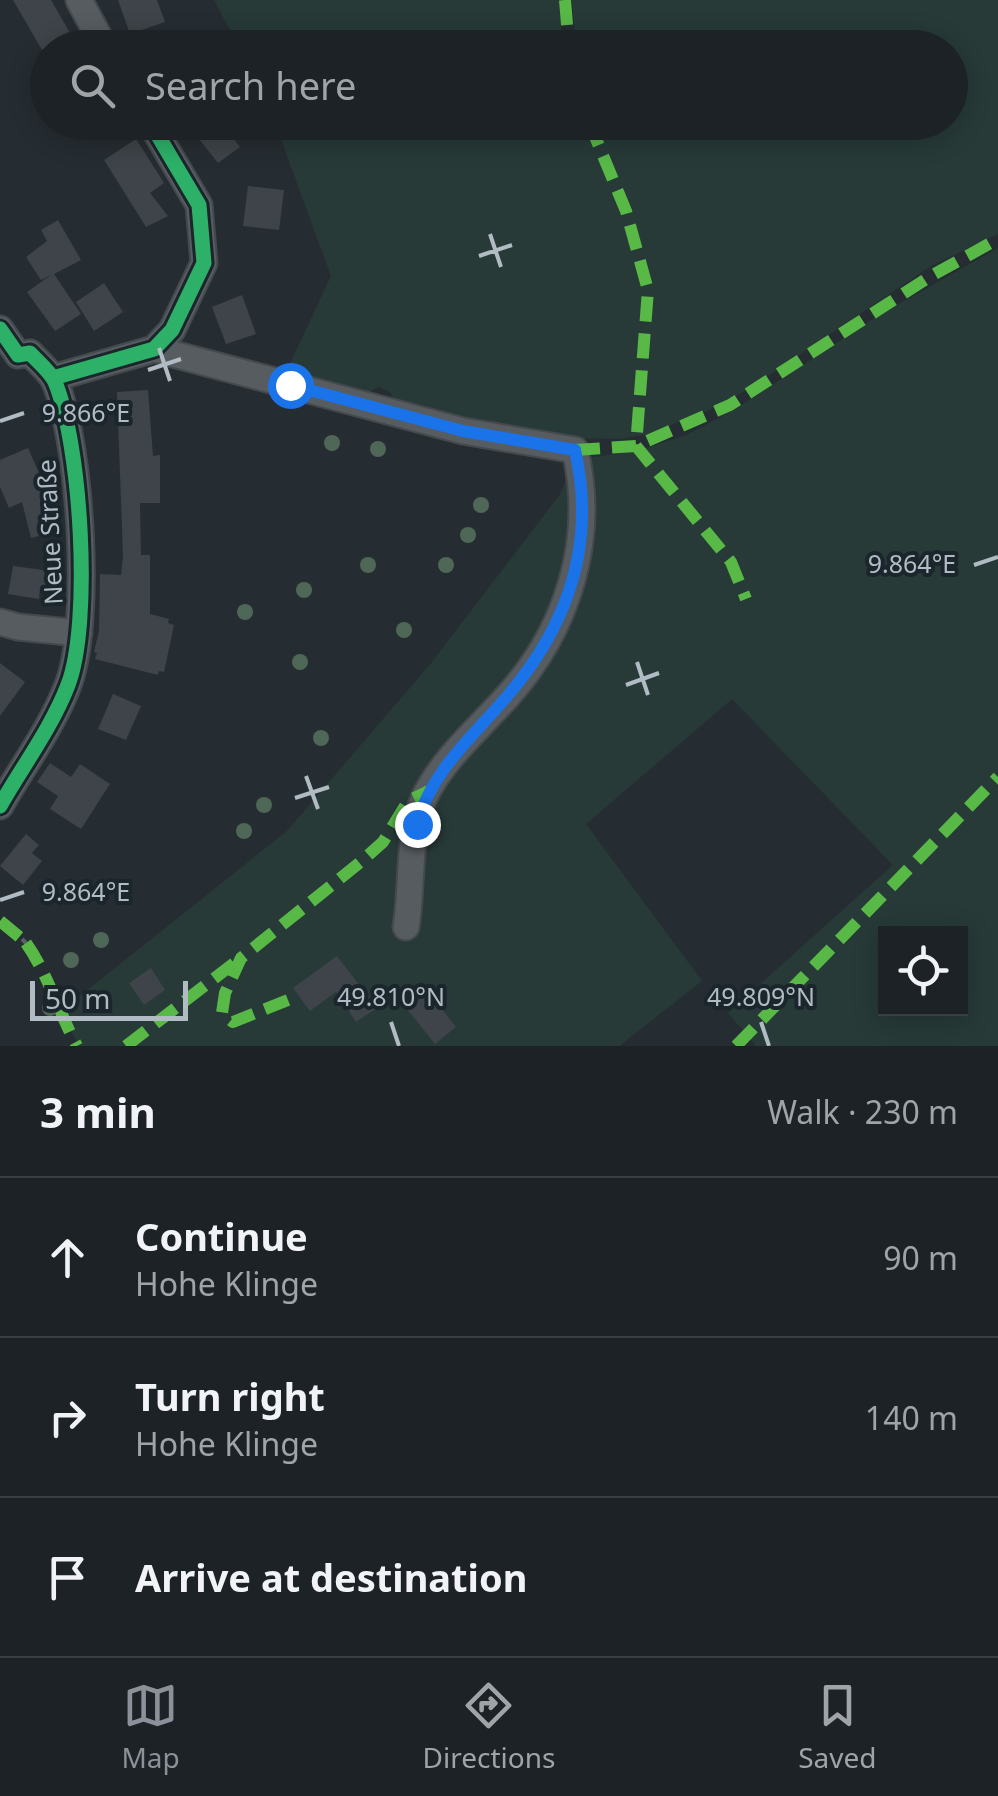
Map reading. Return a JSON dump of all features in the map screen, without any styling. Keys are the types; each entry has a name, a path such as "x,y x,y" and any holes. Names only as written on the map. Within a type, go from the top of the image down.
{"street":[{"path":"78,0 95,30"},
{"path":"154,350 172,330 204,263 199,206 160,140"},
{"name":"Neue Straße","path":"0,315 9,315 31,342 30,353 54,378 70,436 81,536 79,633 68,684 0,806"},
{"name":"Neue Straße","path":"0,328 18,355 30,353"},
{"path":"54,378 154,350 463,431 575,450 582,481 582,512 581,550 572,587 533,662 438,774 423,800 406,927"},
{"path":"0,622 55,633 79,633"}],"green space":[{"path":"214,0 998,0 998,234 931,266 747,390 648,434 620,439 571,438 393,405 391,393 379,387 369,392 287,370 331,276 281,140 968,140 968,30 575,30 572,1 560,2 561,30 230,30"},
{"path":"998,248 998,1046 756,1046 728,1013 893,865 732,699 586,824 702,981 619,1046 79,1046 61,1011 287,831 432,662 561,493 572,460 637,451 686,435 734,410 876,317"}],"building":[{"path":"13,0 51,0 68,30 30,30"},
{"path":"118,0 157,0 165,22 129,30"},
{"path":"137,140 164,183 150,193 168,216 146,227 104,160"},
{"path":"200,140 235,140 240,147 218,163"},
{"path":"248,186 284,190 279,230 243,226"},
{"path":"58,220 81,260 54,274 81,314 55,331 27,292 51,275 41,280 26,257 47,241 41,230"},
{"path":"104,283 123,312 94,331 76,302"},
{"path":"242,295 256,334 226,344 212,307"},
{"path":"148,390 153,456 160,455 160,503 140,503 141,555 150,555 150,614 169,619 168,623 174,625 164,672 159,671 158,675 95,659 94,652 99,631 100,574 121,575 123,555 117,392"},
{"path":"28,448 57,514 44,516 48,534 31,538 22,502 9,508 0,487 0,460"},
{"path":"13,566 58,572 55,590 40,588 39,599 8,594"},
{"path":"0,663 25,682 0,716"},
{"path":"113,694 141,706 126,740 98,729"},
{"path":"50,763 71,777 80,764 110,784 81,829 50,809 58,796 37,782"},
{"path":"26,834 39,845 32,853 42,861 23,885 0,866"},
{"path":"337,956 377,1008 356,1022 336,992 310,1011 293,988"},
{"path":"151,968 165,990 144,1005 129,983"},
{"path":"428,992 456,1027 435,1044 407,1009"}],"marked path":[{"path":"565,0 568,30"},
{"path":"596,140 626,211 648,290 636,446 731,562 746,599"},
{"path":"575,450 636,446 730,405 931,276 998,239"},
{"path":"736,1046 998,777"},
{"path":"288,1000 233,1022 222,1013 225,993 241,958 363,860 383,842 408,801 429,791"},
{"path":"0,921 22,939"},
{"path":"26,943 77,1046"},
{"path":"126,1046 237,961"}],"cycle path":[{"path":"53,378 154,349 172,330 204,263 199,205 161,140"},
{"path":"0,329 18,355 30,353 55,382 77,489 81,578 80,620 68,685 0,806"}],"route":[{"path":"290,385 463,431 575,450 582,481 582,512 581,550 572,587 533,662 438,774 423,800 417,824"}]}
